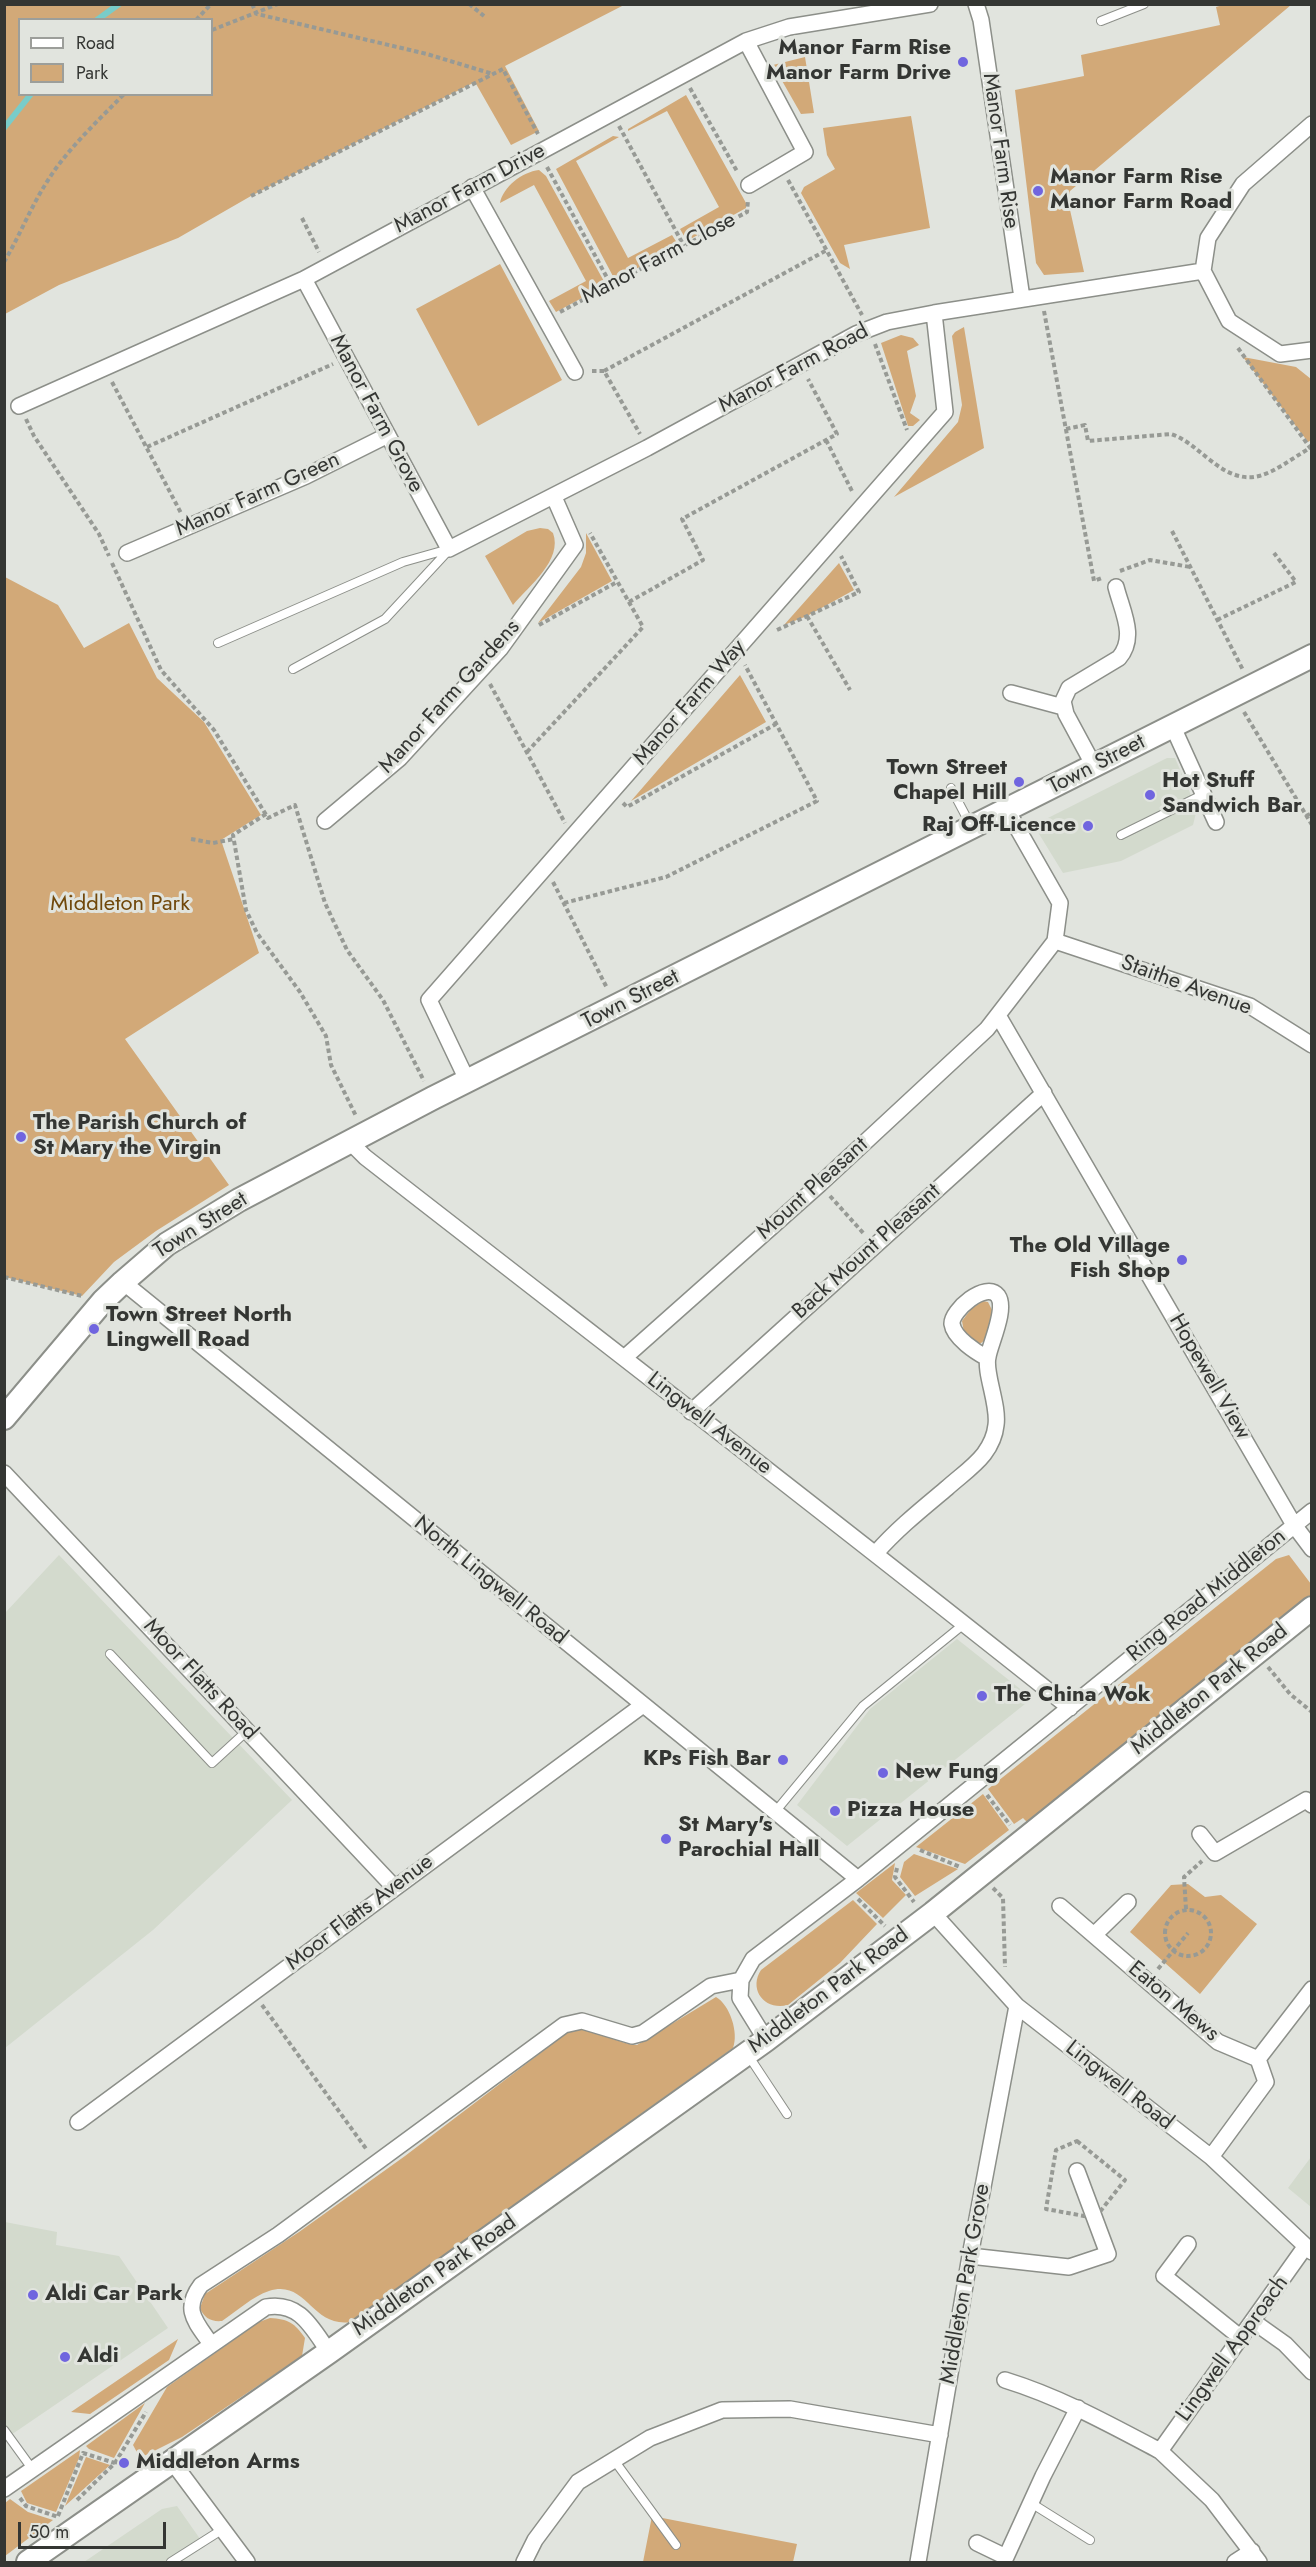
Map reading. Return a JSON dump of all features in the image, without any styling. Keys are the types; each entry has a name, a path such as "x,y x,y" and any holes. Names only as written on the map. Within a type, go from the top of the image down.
{"street":[{"name":"Manor Farm Drive","path":"19,406 304,279 746,41 789,27 930,4"},
{"name":"Manor Farm Rise","path":"976,4 981,20 1022,298"},
{"path":"746,41 805,152 748,184"},
{"path":"1311,124 1244,184 1208,238 1203,271 1229,321 1280,354 1311,350"},
{"path":"472,187 575,372"},
{"name":"Manor Farm Road","path":"449,549 648,448 800,364 887,322 1022,298 1203,271"},
{"name":"Manor Farm Grove","path":"304,279 449,549"},
{"name":"Manor Farm Way","path":"468,1082 429,1000 945,412 934,313"},
{"name":"Manor Farm Green","path":"127,553 306,476 388,435"},
{"name":"Manor Farm Gardens","path":"325,821 400,758 482,669 500,649 575,545 554,497"},
{"path":"1094,766 1063,707 1063,701 1069,688 1119,658 1124,651 1128,634 1116,587"},
{"name":"Town Street","path":"7,1411 103,1301 123,1282 167,1244 239,1200 433,1098 1311,656"},
{"path":"1011,693 1063,707"},
{"path":"1173,727 1216,822"},
{"path":"1007,810 1060,903 1055,941"},
{"name":"Mount Pleasant","path":"624,1358 820,1184 999,1017 1055,941"},
{"name":"Staithe Avenue","path":"1055,941 1250,1006 1311,1045"},
{"name":"Hopewell View","path":"999,1017 1294,1525 1311,1549"},
{"name":"Back Mount Pleasant","path":"691,1412 1044,1093"},
{"name":"Lingwell Avenue","path":"357,1137 365,1157 691,1412 876,1553 1070,1708"},
{"name":"North Lingwell Road","path":"123,1282 775,1812 852,1883"},
{"path":"876,1553 896,1531 984,1455 992,1440 996,1424 996,1407 987,1358"},
{"name":"Moor Flatts Road","path":"4,1473 394,1887"},
{"name":"Ring Road Middleton","path":"741,1980 753,1959 978,1782 1311,1511"},
{"name":"Middleton Park Road","path":"32,2561 64,2520 171,2460 329,2352 766,2040 930,1915 1311,1608"},
{"name":"Moor Flatts Avenue","path":"78,2122 643,1705"},
{"path":"1200,1834 1215,1853 1306,1800 1311,1805"},
{"path":"1094,1935 1128,1902"},
{"name":"Eaton Mews","path":"1060,1906 1218,2042 1258,2059"},
{"name":"Lingwell Road","path":"930,1915 1017,2006 1211,2157 1308,2250"},
{"path":"211,2344 194,2319 191,2306 193,2295 201,2285 278,2235 564,2025 582,2021 632,2036 643,2033 711,1986 741,1980 740,1998 766,2040"},
{"path":"1211,2157 1266,2082 1258,2059 1311,1989"},
{"name":"Middleton Park Grove","path":"918,2562 970,2256 1017,2006"},
{"path":"970,2256 1069,2266 1108,2254 1077,2171"},
{"path":"1188,2244 1164,2276 1240,2337"},
{"name":"Lingwell Approach","path":"1160,2451 1240,2337 1308,2250"},
{"name":"Middleton Park Road","path":"7,2487 257,2312 276,2305 297,2310 305,2317 329,2352"},
{"path":"1254,2322 1285,2344 1311,2372"},
{"path":"1005,2380 1045,2393 1078,2408 1160,2451 1212,2500 1255,2557 1235,2562"},
{"path":"977,2543 1006,2557 1078,2408"},
{"path":"524,2562 535,2540 578,2482 650,2438 722,2410 790,2409 940,2435"},
{"path":"171,2460 247,2562"}],"lane":[{"path":"1101,21 1144,4"},
{"path":"218,644 403,562 449,549"},
{"path":"293,669 385,619 449,549"},
{"path":"951,788 972,828"},
{"path":"1121,835 1204,794"},
{"path":"775,1812 863,1706 964,1624"},
{"path":"110,1654 212,1763 248,1730"},
{"path":"747,2054 787,2114"},
{"path":"4,2430 33,2470"},
{"path":"614,2460 676,2545"},
{"path":"1031,2503 1090,2540"},
{"path":"171,2562 223,2529"}],"path":[{"path":"198,18 211,4"},
{"path":"252,4 257,14"},
{"path":"213,30 278,4"},
{"path":"469,4 484,16"},
{"path":"257,14 427,54 494,74"},
{"path":"251,196 503,69 611,285"},
{"path":"682,75 734,167 748,184"},
{"path":"4,262 24,228 45,184 83,136 122,96"},
{"path":"611,112 684,246"},
{"path":"780,166 853,295"},
{"name":"Manor Farm Close","path":"546,320 747,212 748,184"},
{"path":"302,218 326,267"},
{"path":"575,372 604,371 827,249"},
{"path":"1041,295 1094,581 1150,560 1190,567"},
{"path":"1066,429 1085,425 1088,441 1171,434 1182,438 1221,469 1250,479 1266,475 1310,446 1248,363 1233,339 1229,321"},
{"path":"869,329 914,448"},
{"path":"147,447 346,358"},
{"path":"629,602 704,560 682,519 837,434 800,364"},
{"path":"104,368 188,527"},
{"path":"604,371 648,448"},
{"path":"19,406 33,436 99,534 161,670 214,730 268,818 295,805 325,903 347,950 383,1000 433,1098"},
{"path":"826,440 861,508"},
{"path":"527,752 643,627 588,529 568,529"},
{"path":"1172,531 1217,620 1243,692 1311,825"},
{"path":"767,635 859,592 833,540"},
{"path":"1217,620 1296,582 1274,553"},
{"path":"523,617 536,627 617,582"},
{"path":"807,616 850,690"},
{"path":"564,903 666,877 817,801 737,650"},
{"path":"482,669 572,837"},
{"path":"611,793 627,807 776,724"},
{"path":"1306,816 1311,813"},
{"path":"266,814 233,835 250,918 257,933 300,992 326,1036 331,1065 357,1137"},
{"path":"192,839 213,843 234,839"},
{"path":"546,867 616,1007"},
{"path":"820,1184 875,1246"},
{"path":"4,1277 103,1301"},
{"path":"1256,1652 1290,1694 1311,1712"},
{"path":"978,1782 1022,1841"},
{"path":"930,1915 895,1877 902,1843 980,1875 1003,1898 1006,1995"},
{"path":"1186,1909 1184,1878 1213,1850"},
{"path":"852,1883 898,1939"},
{"path":"1186,1909 1201,1913 1207,1918 1212,1932 1211,1940 1202,1952 1187,1956 1173,1951 1168,1945 1165,1929 1172,1916 1186,1909"},
{"path":"1148,1981 1188,1933"},
{"path":"252,1993 377,2164"},
{"path":"73,2504 115,2463 147,2411"},
{"path":"7,2487 26,2506 64,2520 83,2453 115,2463"}],"shaded area":[{"path":"1167,758 1175,758 1197,809 1193,825 1121,861 1063,873 1036,829 1038,823"},
{"path":"59,1555 292,1800 153,1930 5,2048 5,1613"},
{"path":"957,1639 1024,1692 1030,1700 847,1846 797,1805 870,1709"},
{"path":"1311,2157 1311,2207 1288,2188"},
{"name":"Aldi","path":"5,2222 57,2232 56,2245 119,2256 168,2328 5,2439"},
{"path":"177,2506 205,2546 181,2562 84,2562 162,2509"}],"green space":[{"path":"5,4 624,5 505,66 539,131 511,145 475,82 251,196 178,238 59,285 5,314"},
{"path":"1226,4 1291,5 1070,191 1068,201 1084,272 1044,275 1036,263 1015,90 1084,76 1081,55 1220,25 1216,7"},
{"path":"805,57 814,113 801,114 773,65"},
{"path":"686,95 746,203 746,208 687,241 680,229 719,207 667,111 628,131"},
{"path":"911,116 930,228 844,245 850,269 840,263 801,193 804,187 835,169 827,155 823,128"},
{"path":"613,136 619,137 576,161 628,258 672,235 679,246 615,280 556,169"},
{"path":"539,170 546,176 606,285 556,312 549,301 586,281 534,185 500,203 505,191 514,181"},
{"path":"500,264 562,380 478,426 416,309"},
{"path":"964,327 984,448 894,497 958,422 962,405 952,336"},
{"path":"901,335 913,338 919,345 907,351 916,396 910,413 920,420 913,426 908,426 881,343"},
{"path":"1243,357 1296,367 1311,379 1311,440 1308,442"},
{"path":"548,529 553,533 555,543 553,553 543,572 513,605 485,556 527,531"},
{"path":"586,533 612,581 538,623 581,567 586,553"},
{"path":"839,563 854,590 807,616 784,625"},
{"name":"Middleton Park","path":"5,577 58,605 84,648 129,623 157,678 204,722 261,815 221,840 259,953 125,1039 229,1185 156,1231 114,1262 82,1296 5,1277"},
{"path":"740,675 766,722 631,801"},
{"path":"983,1301 988,1302 992,1310 987,1339 978,1345 964,1332 962,1321 971,1309"},
{"path":"1289,1555 1311,1584 1310,1598 1029,1824 1023,1818 1014,1824 988,1789 1276,1559"},
{"path":"983,1794 1009,1830 965,1864 916,1847"},
{"path":"914,1854 958,1869 915,1896 900,1877 904,1862"},
{"path":"895,1863 892,1880 906,1895 883,1918 856,1893"},
{"path":"1188,1884 1205,1897 1221,1895 1257,1924 1200,1994 1130,1932 1171,1885"},
{"path":"853,1900 877,1924 840,1963 788,2005 772,2005 766,2002 756,1985 761,1970"},
{"path":"716,1997 725,2006 732,2020 735,2035 733,2048 351,2322 338,2322 327,2318 301,2297 282,2289 257,2296 222,2321 208,2319 200,2308 205,2294 299,2232 405,2156 568,2032 584,2030 637,2045"},
{"path":"270,2318 282,2319 298,2329 305,2338 302,2356 182,2437 140,2458 133,2445 167,2387 259,2322"},
{"path":"178,2339 169,2360 90,2414 71,2412"},
{"path":"145,2403 114,2458 86,2446"},
{"path":"80,2450 79,2458 56,2512 27,2503 21,2491"},
{"path":"86,2457 110,2465 65,2506"},
{"path":"10,2499 28,2512 53,2520 5,2556 5,2503"},
{"path":"652,2516 797,2544 793,2562 643,2562"}],"waterway":[{"path":"100,18 119,4"},
{"path":"4,128 29,96"}],"place":[{"name":"Manor Farm Rise Manor Farm Drive","path":"963,62"},
{"name":"Manor Farm Rise Manor Farm Road","path":"1038,191"},
{"name":"Town Street Chapel Hill","path":"1019,782"},
{"name":"Hot Stuff Sandwich Bar","path":"1150,795"},
{"name":"Raj Off-Licence","path":"1088,826"},
{"name":"The Parish Church of St Mary the Virgin","path":"21,1137"},
{"name":"The Old Village Fish Shop","path":"1182,1260"},
{"name":"Town Street North Lingwell Road","path":"94,1329"},
{"name":"The China Wok","path":"982,1696"},
{"name":"KPs Fish Bar","path":"783,1760"},
{"name":"New Fung","path":"883,1773"},
{"name":"Pizza House","path":"835,1811"},
{"name":"St Mary's Parochial Hall","path":"666,1839"},
{"name":"Aldi Car Park","path":"33,2295"},
{"name":"Aldi","path":"65,2357"},
{"name":"Middleton Arms","path":"124,2463"}]}
